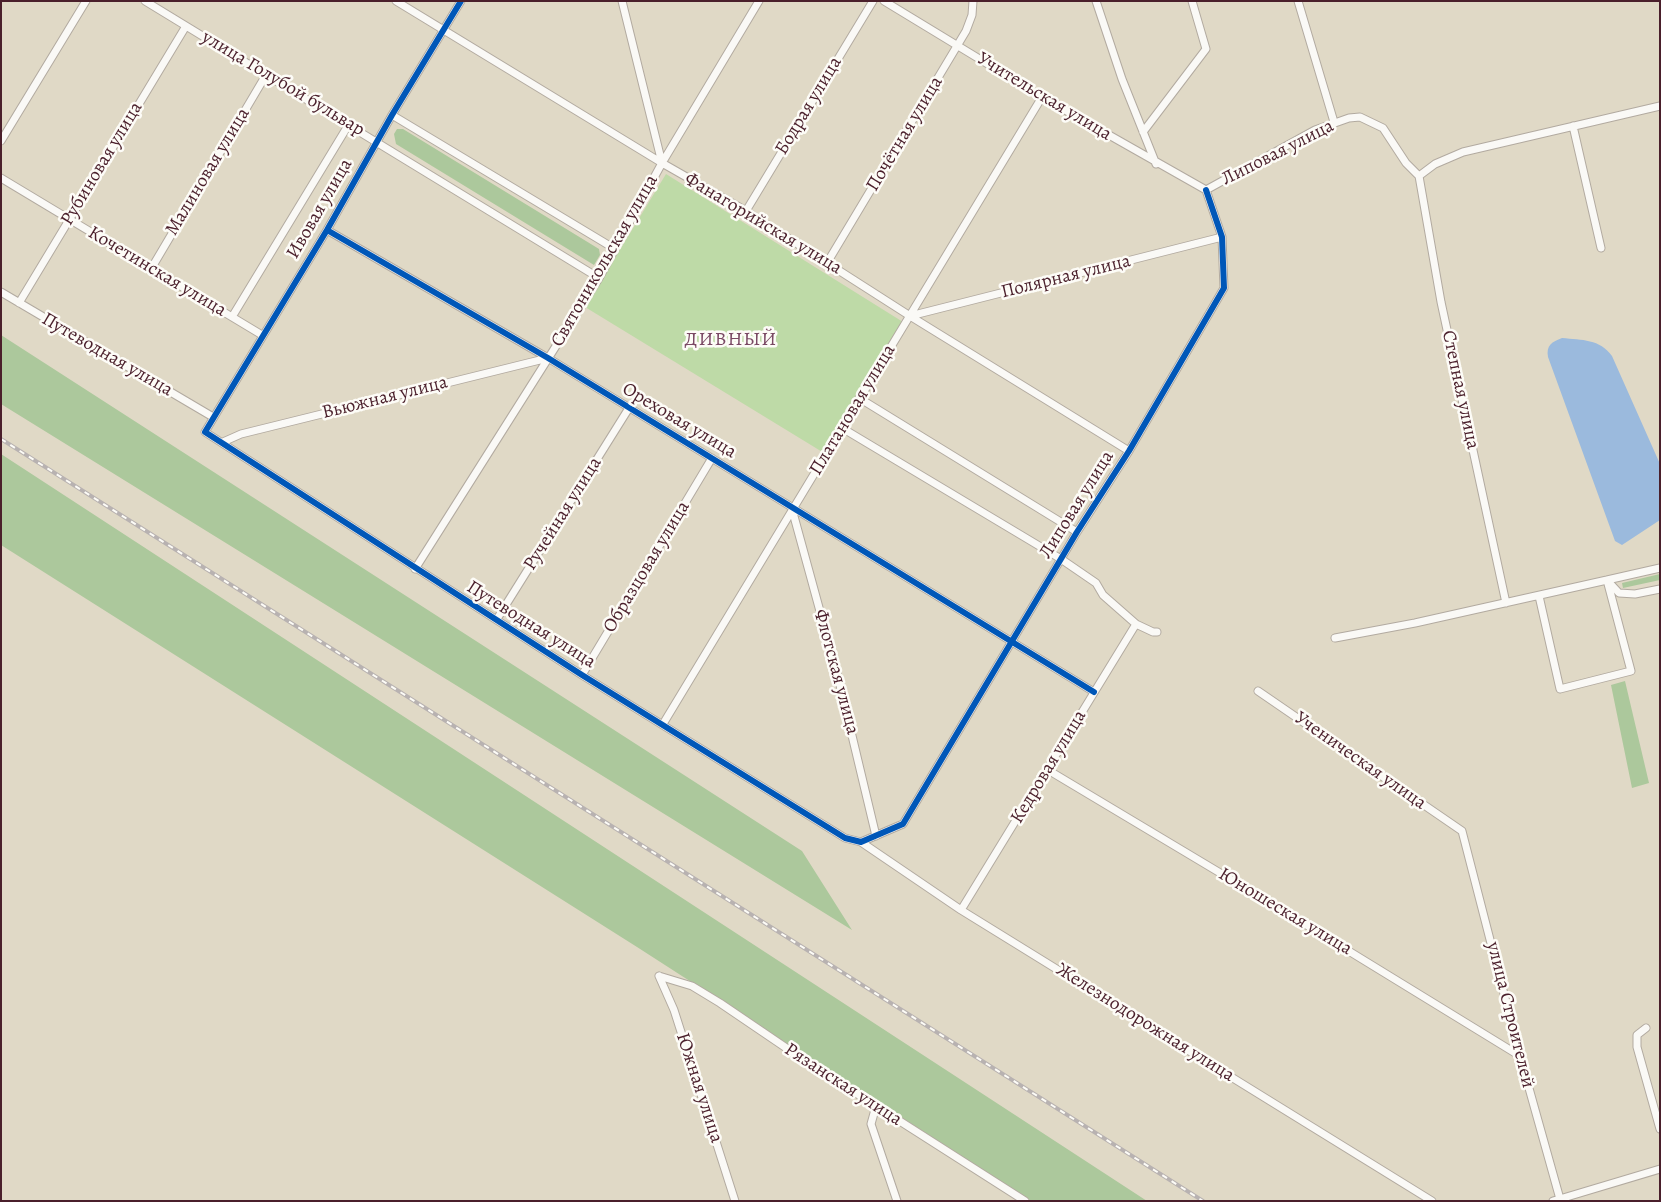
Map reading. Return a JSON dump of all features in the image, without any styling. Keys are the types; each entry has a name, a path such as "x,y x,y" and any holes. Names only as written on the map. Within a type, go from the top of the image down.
{"street":[{"path":"1,141 86,1"},
{"name":"улица Голубой бульвар","path":"145,1 378,141 599,278"},
{"name":"Фанагорийская улица","path":"396,1 662,163 746,211 910,316 1128,451"},
{"name":"Ивовая улица","path":"205,432 327,230 392,115 460,1"},
{"path":"622,1 662,163"},
{"name":"Святоникольская улица","path":"415,569 599,278 662,163 759,1"},
{"name":"Бодрая улица","path":"746,211 873,1"},
{"name":"Учительская улица","path":"884,1 1156,164 1206,190"},
{"name":"Почётная улица","path":"827,263 957,46 972,16 973,1"},
{"path":"1096,1 1122,79 1156,164"},
{"path":"1144,132 1206,49 1192,1"},
{"path":"1298,1 1334,122"},
{"name":"Рубиновая улица","path":"19,302 186,26"},
{"name":"Малиновая улица","path":"151,269 266,75"},
{"name":"Платановая улица","path":"663,724 1042,97"},
{"path":"1419,176 1435,164 1463,152 1660,106"},
{"name":"улица Голубой бульвар","path":"392,115 615,248"},
{"name":"Липовая улица","path":"876,836 903,824 1076,532 1128,451 1224,288 1222,237 1206,190 1315,130 1334,122 1360,117 1383,128 1406,163 1419,176"},
{"name":"Ивовая улица","path":"232,317 349,124"},
{"path":"1573,126 1600,248"},
{"name":"Степная улица","path":"1419,176 1441,302 1506,603"},
{"name":"Кочетинская улица","path":"1,178 262,335"},
{"name":"Ореховая улица","path":"327,230 548,358 712,458 792,510 1094,692"},
{"name":"Полярная улица","path":"910,316 1222,237"},
{"name":"Путеводная улица","path":"1,292 213,417"},
{"name":"Вьюжная улица","path":"223,442 250,431 548,358"},
{"path":"859,398 1076,532"},
{"name":"Ручейная улица","path":"497,620 629,408"},
{"path":"842,428 1061,559 1096,583 1103,595 1136,624 1157,632"},
{"name":"Путеводная улица","path":"205,432 582,675 845,838 861,842"},
{"name":"Образцовая улица","path":"582,675 712,458"},
{"name":"Флотская улица","path":"792,510 838,677 876,836"},
{"path":"1335,638 1539,596 1660,568"},
{"path":"1539,596 1560,689 1631,672 1607,580"},
{"path":"1607,580 1619,594 1635,594 1660,589"},
{"name":"Кедровая улица","path":"961,910 1136,624"},
{"name":"Ученическая улица","path":"1258,691 1462,831"},
{"name":"Юношеская улица","path":"1048,770 1277,907 1520,1056"},
{"name":"улица Строителей","path":"1462,831 1557,1200"},
{"path":"861,842 876,836"},
{"name":"Железнодорожная улица","path":"861,842 961,910 1432,1201"},
{"name":"Рязанская улица","path":"658,976 692,986 720,1003 1025,1201"},
{"name":"Южная улица","path":"658,976 674,1010 735,1201"},
{"path":"1646,1028 1637,1035 1637,1047 1660,1129"},
{"path":"876,1106 871,1124 897,1201"},
{"path":"1557,1200 1660,1169"}],"green space":[{"path":"397,129 403,129 599,249 600,255 594,265 396,144 394,134"},
{"path":"666,174 903,322 824,453 585,307"},
{"path":"1,335 802,851 852,930 1,404"},
{"path":"1,454 1147,1201 1031,1201 637,947 1,545"},
{"path":"1660,574 1660,580 1623,588 1622,583"},
{"path":"1625,681 1649,783 1632,788 1611,685"}],"water":[{"path":"1562,338 1596,343 1607,350 1612,356 1660,464 1660,520 1622,545 1615,541 1548,357 1550,344"}],"railway":[{"path":"1,439 1203,1201"}],"cycle path":[{"path":"461,1 392,115 327,230 205,432 582,675 845,838 861,842 903,824 1077,532 1129,451 1224,288 1222,237 1206,190"},
{"path":"327,230 548,358 1094,692"}],"district":[{"name":"ДИВНЫЙ","path":"731,340"}]}
